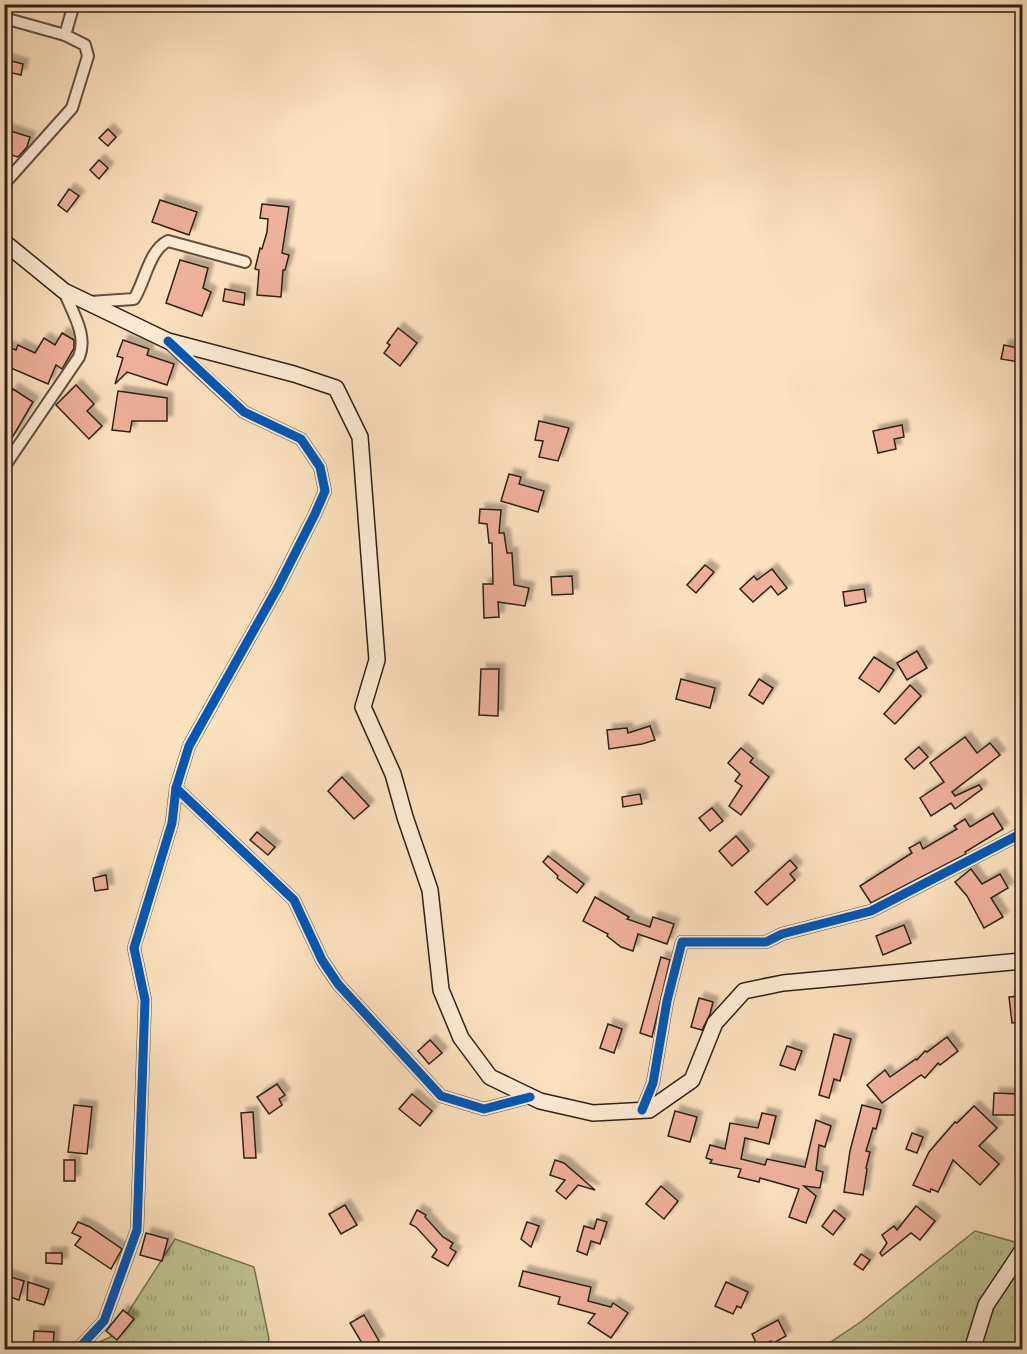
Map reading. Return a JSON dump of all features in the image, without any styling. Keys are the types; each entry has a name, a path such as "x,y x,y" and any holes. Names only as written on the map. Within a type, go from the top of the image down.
{"main road":[{"path":"4,242 64,291 168,342 294,374 336,388 360,437 378,660 363,707 393,774 430,890 441,990 461,1038 490,1077 540,1101 593,1113 650,1110 692,1080 715,1023 744,991 783,983 1023,961"},
{"path":"972,1350 986,1305 1023,1251"}],"street":[{"path":"65,35 74,4"},
{"path":"4,18 65,35 86,45 88,56 72,108 4,184"},
{"path":"86,302 134,299 154,255 162,244 168,241 245,262"},
{"path":"4,467 83,349 83,340 64,291"},
{"path":"77,1350 104,1320 137,1230 145,1000 134,948 172,823 176,788 189,746 278,587 325,491 320,467 301,439 244,412 168,342"},
{"path":"176,788 294,900 322,960 338,984 441,1096 484,1109 530,1096"},
{"path":"642,1110 652,1083 682,942 766,942 782,934 871,911 1023,833"}],"green space":[{"path":"975,1231 1022,1244 1022,1349 819,1350 862,1321"},
{"path":"175,1239 254,1267 269,1339 267,1349 81,1350 113,1336"}],"building":[{"path":"4,59 23,64 21,75 4,71"},
{"path":"4,129 30,137 27,147 18,157 4,153"},
{"path":"108,129 116,137 108,146 99,138"},
{"path":"99,160 108,168 99,179 90,170"},
{"path":"69,189 79,196 67,212 58,205"},
{"path":"160,200 197,212 189,235 152,222"},
{"path":"262,204 289,207 282,253 289,255 285,270 283,270 281,297 257,295 259,270 255,269 267,232 268,219 260,218"},
{"path":"180,260 208,268 203,288 211,292 202,316 166,303"},
{"path":"225,289 245,293 244,305 223,301"},
{"path":"398,328 417,343 400,366 384,353 390,345 387,343"},
{"path":"62,333 74,340 74,348 62,369 56,365 48,384 4,365 4,345 16,350 18,345 35,353 44,338 55,345"},
{"path":"123,340 149,349 147,355 174,364 167,385 127,372 115,384 123,358 117,356"},
{"path":"1004,345 1022,349 1019,362 1001,359"},
{"path":"76,385 94,404 87,411 102,426 89,439 56,405"},
{"path":"13,389 33,402 12,438 4,434 4,404"},
{"path":"118,391 167,398 167,421 132,421 130,432 112,430"},
{"path":"539,421 569,428 558,461 539,457 543,441 535,440"},
{"path":"902,425 904,437 894,439 896,449 878,453 873,431"},
{"path":"509,474 521,477 519,484 544,491 538,512 501,501"},
{"path":"480,509 501,510 499,533 504,533 507,553 512,553 514,585 529,588 525,606 498,602 499,617 484,618 483,584 493,584 492,543 489,543 487,524 479,523"},
{"path":"705,565 714,572 696,593 687,585"},
{"path":"772,569 787,588 778,595 771,586 753,602 740,589 754,576 757,580"},
{"path":"572,576 573,594 552,595 551,577"},
{"path":"864,589 866,602 845,606 843,592"},
{"path":"917,651 927,668 907,680 897,663"},
{"path":"874,657 894,670 879,692 859,678"},
{"path":"481,669 499,669 498,716 479,715"},
{"path":"681,679 715,688 710,708 676,699"},
{"path":"759,679 773,688 763,704 749,695"},
{"path":"910,685 921,696 895,724 884,714"},
{"path":"650,726 655,740 609,749 607,730 627,728 628,733"},
{"path":"965,737 977,753 990,743 1000,755 952,792 955,796 979,785 982,789 955,809 951,803 931,816 920,798 944,782 930,763"},
{"path":"919,747 928,757 914,769 905,759"},
{"path":"741,748 753,758 750,762 769,777 741,815 729,806 742,786 735,781 740,774 728,763"},
{"path":"342,777 369,806 354,819 328,791"},
{"path":"640,794 642,804 623,807 622,797"},
{"path":"712,808 723,821 710,831 699,818"},
{"path":"993,813 1003,829 965,852 966,854 871,903 860,886 912,853 909,848 920,842 923,849 957,829 954,826 965,819 970,827"},
{"path":"257,832 275,847 268,855 250,840"},
{"path":"736,836 749,851 732,866 719,851"},
{"path":"548,856 584,884 577,893 557,878 558,876 543,862"},
{"path":"790,860 797,868 790,874 795,880 767,905 755,892"},
{"path":"971,869 982,884 1000,874 1008,888 991,898 1003,917 984,928 967,896 955,882"},
{"path":"106,875 108,889 95,891 93,878"},
{"path":"595,897 629,917 627,919 650,927 653,917 674,924 667,944 638,934 633,951 621,947 607,936 608,934 583,921"},
{"path":"904,925 911,943 883,955 876,936"},
{"path":"661,957 670,960 652,1037 640,1033"},
{"path":"1023,996 1023,1022 1012,1023 1009,997"},
{"path":"699,998 713,1002 702,1030 691,1027"},
{"path":"608,1024 622,1029 614,1053 600,1048"},
{"path":"834,1034 851,1039 840,1081 834,1079 829,1098 819,1095"},
{"path":"947,1037 958,1051 940,1065 938,1063 925,1078 921,1075 882,1103 867,1085 885,1070 890,1077"},
{"path":"430,1040 442,1053 429,1064 418,1051"},
{"path":"787,1046 802,1051 795,1070 780,1065"},
{"path":"277,1084 285,1095 279,1099 282,1105 269,1114 257,1097"},
{"path":"994,1093 1020,1094 1020,1115 993,1115"},
{"path":"412,1094 432,1111 420,1126 399,1109"},
{"path":"74,1105 92,1107 87,1154 68,1152"},
{"path":"862,1105 881,1110 876,1129 873,1128 866,1151 870,1152 863,1195 844,1192 850,1151"},
{"path":"974,1106 997,1128 979,1146 999,1164 980,1185 953,1160 938,1192 931,1189 930,1192 913,1185 929,1152 955,1122 957,1123"},
{"path":"675,1111 697,1117 690,1142 668,1136"},
{"path":"253,1112 256,1158 244,1158 241,1113"},
{"path":"762,1113 776,1116 769,1144 745,1138 741,1159 765,1165 767,1159 805,1167 816,1120 831,1126 825,1147 819,1145 816,1170 823,1172 820,1188 804,1186 816,1196 806,1223 789,1217 799,1189 760,1178 759,1182 738,1177 741,1169 710,1163 712,1160 706,1158 710,1145 725,1149 730,1123 758,1128"},
{"path":"912,1133 923,1137 917,1153 906,1149"},
{"path":"64,1160 75,1160 75,1181 64,1181"},
{"path":"555,1160 564,1163 595,1190 578,1185 566,1199 556,1191 565,1180 550,1175"},
{"path":"661,1186 678,1201 664,1219 646,1204"},
{"path":"345,1205 357,1225 341,1234 329,1214"},
{"path":"916,1206 935,1221 920,1240 911,1233 882,1256 880,1253 887,1243 882,1235 894,1226 897,1230"},
{"path":"417,1210 426,1215 425,1217 443,1237 453,1243 450,1248 456,1252 448,1266 432,1257 437,1250 416,1227 410,1224"},
{"path":"834,1210 845,1219 833,1235 822,1226"},
{"path":"597,1219 607,1222 600,1244 591,1241 587,1255 577,1251 584,1226 594,1229"},
{"path":"78,1222 90,1227 122,1249 111,1269 75,1245 81,1237 72,1233"},
{"path":"527,1222 539,1226 531,1247 521,1239"},
{"path":"146,1233 168,1239 162,1261 140,1255"},
{"path":"46,1253 62,1253 62,1264 46,1263"},
{"path":"861,1254 870,1260 863,1270 854,1264"},
{"path":"523,1271 591,1287 588,1301 611,1307 613,1303 628,1313 611,1338 588,1323 595,1314 558,1304 560,1297 519,1286"},
{"path":"4,1275 24,1281 19,1300 4,1295"},
{"path":"28,1282 49,1289 44,1305 27,1300"},
{"path":"726,1282 748,1292 741,1308 737,1306 733,1314 715,1306"},
{"path":"123,1310 134,1319 117,1340 106,1331"},
{"path":"364,1315 379,1341 366,1350 350,1323"},
{"path":"778,1320 786,1336 772,1344 771,1341 758,1347 752,1334"},
{"path":"34,1331 54,1332 53,1350 33,1350"}],"cycle path":[{"path":"77,1350 104,1321 137,1230 145,1000 134,948 172,823 176,788 189,746 278,587 325,491 320,467 301,439 244,412 168,341"},
{"path":"176,788 294,900 322,960 338,984 441,1096 484,1109 530,1097"},
{"path":"642,1110 653,1083 667,1001 682,942 766,942 782,934 871,911 1022,833"}]}
